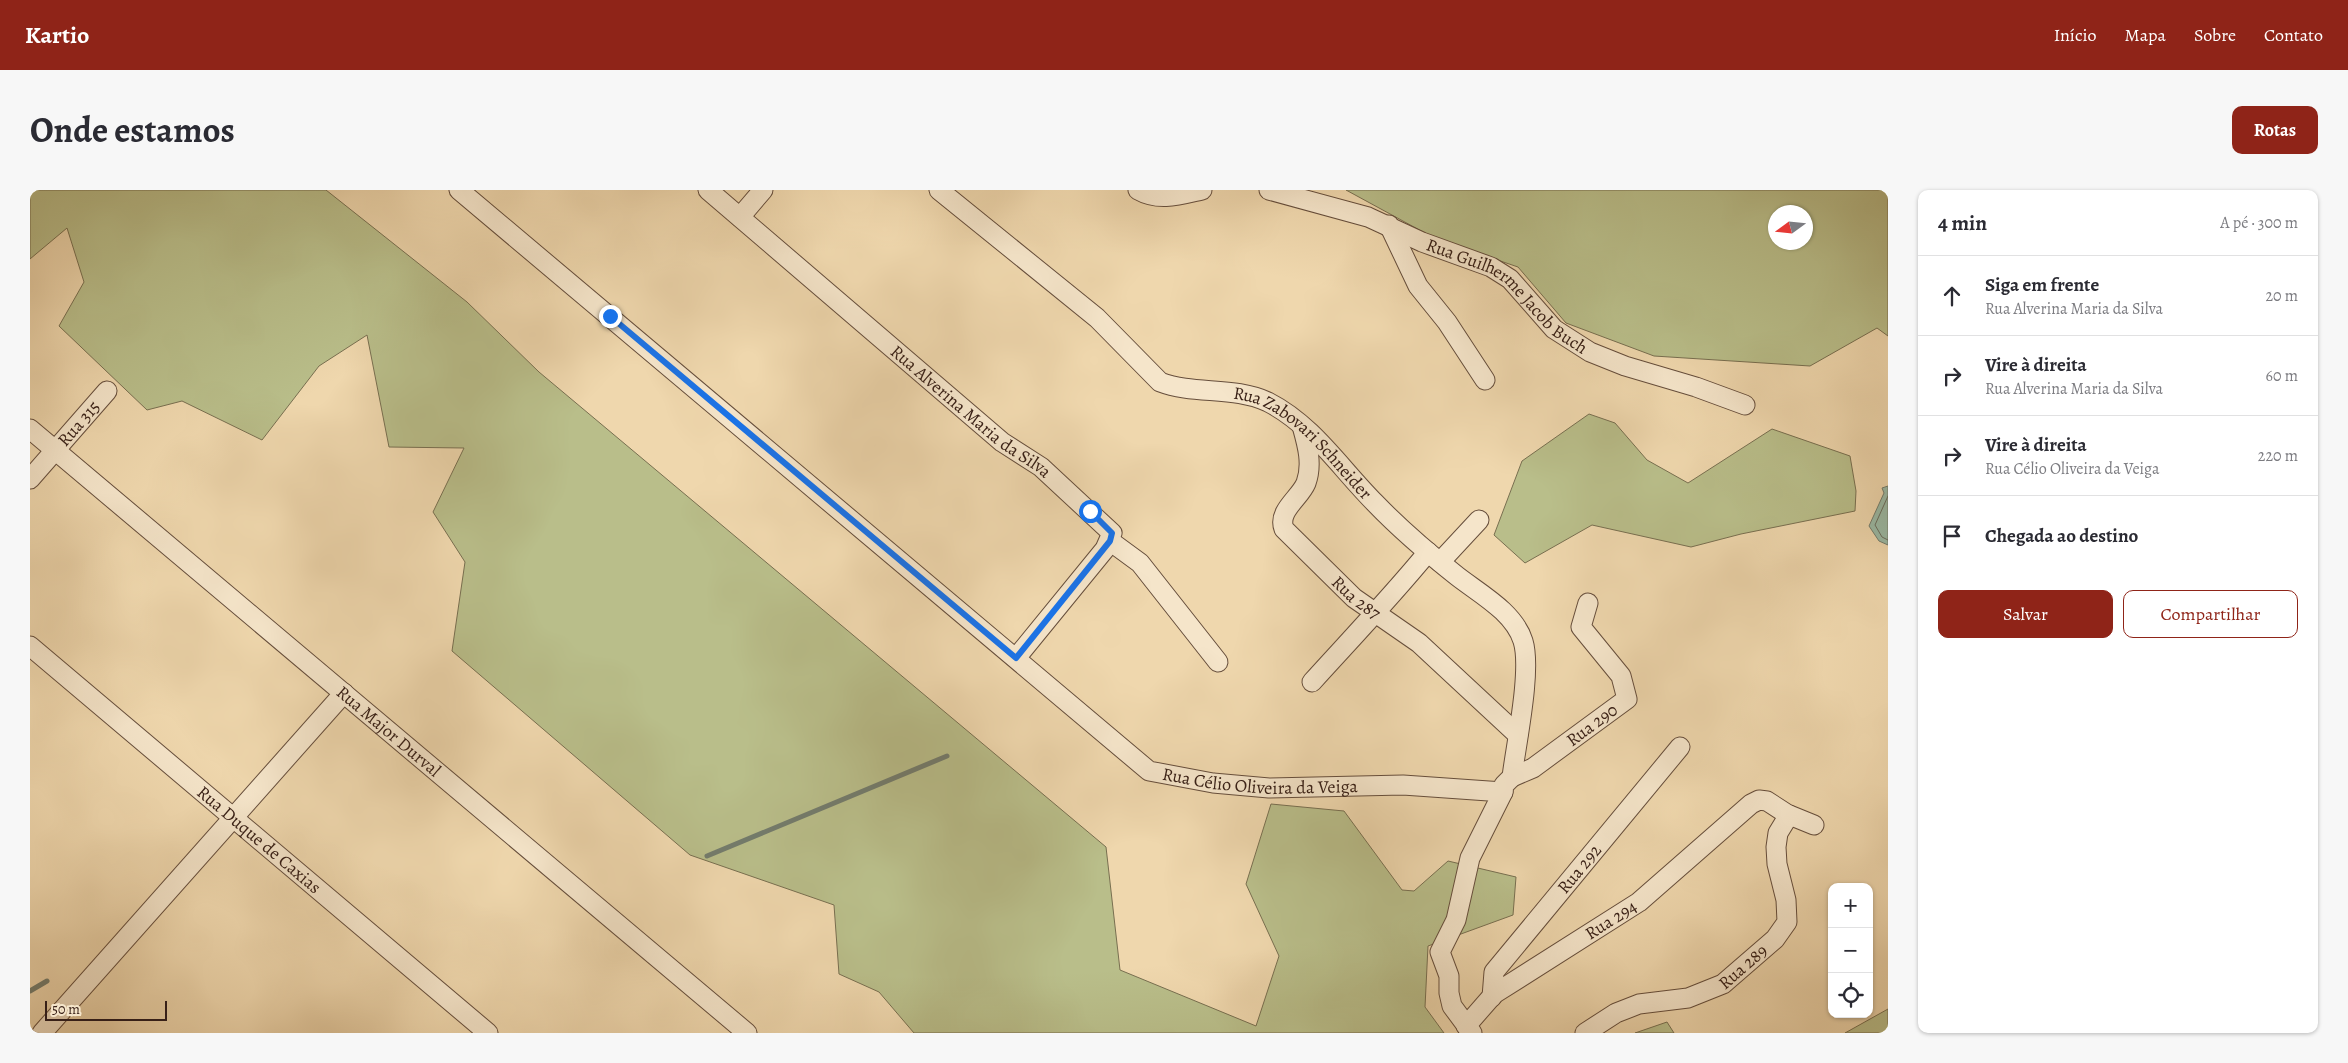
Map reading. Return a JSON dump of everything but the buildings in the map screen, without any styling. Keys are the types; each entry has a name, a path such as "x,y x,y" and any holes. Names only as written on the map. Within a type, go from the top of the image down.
{"street":[{"name":"Rua Célio Oliveira da Veiga","path":"459,190 1148,771 1213,783 1269,788 1508,784"},
{"name":"Rua Alverina Maria da Silva","path":"708,190 1002,442 1041,467 1112,533 1110,541"},
{"path":"740,217 763,190"},
{"name":"Rua Zabovari Schneider","path":"939,190 1096,318 1160,382 1170,386 1230,392 1268,402 1312,432 1375,503 1434,557 1502,612 1519,630 1524,644 1518,735 1508,784"},
{"path":"1138,190 1153,197 1168,198 1202,190"},
{"name":"Rua Guilherme Jacob Buch","path":"1268,190 1368,217 1389,225 1422,242 1501,271 1554,329 1590,352 1625,366 1703,389 1745,405"},
{"path":"1389,225 1418,286 1447,322 1485,380"},
{"name":"Rua 315","path":"30,479 107,391"},
{"name":"Rua 287","path":"1302,426 1309,455 1306,483 1283,515 1282,523 1291,538 1339,585 1374,613 1419,643 1518,735"},
{"name":"Rua Major Durval","path":"30,429 748,1033"},
{"path":"1312,682 1391,596 1479,520"},
{"path":"1016,658 1110,541 1140,563 1218,662"},
{"name":"Rua 290","path":"1508,784 1539,764 1627,698 1621,676 1581,627 1588,603"},
{"name":"Rua Duque de Caxias","path":"30,646 488,1033"},
{"path":"42,1033 344,693"},
{"name":"Rua 292","path":"1492,997 1494,972 1680,747"},
{"path":"1469,1029 1452,1006 1449,993 1449,976 1440,952 1456,920 1470,858 1508,784"},
{"name":"Rua 294","path":"1469,1029 1492,997 1639,902 1751,804 1762,799 1789,815"},
{"path":"1789,815 1814,825"},
{"name":"Rua 289","path":"1585,1033 1616,1013 1640,1004 1688,998 1723,984 1775,939 1787,922 1786,900 1776,864 1776,847 1778,833 1789,815"}],"green space":[{"path":"30,190 326,190 467,302 539,372 1106,847 1120,970 1256,1026 1279,956 1246,884 1271,804 1344,811 1402,890 1414,891 1448,861 1516,877 1513,915 1428,946 1425,1007 1444,1033 914,1033 879,992 839,974 834,905 690,855 452,651 465,562 433,512 464,448 389,447 367,335 319,366 262,440 182,401 147,410 59,326 84,282 67,228 30,259"},
{"path":"1346,190 1888,190 1888,336 1877,328 1810,366 1654,356 1566,323 1518,267 1436,239"},
{"path":"1589,414 1615,423 1647,460 1688,483 1772,429 1850,456 1856,491 1855,511 1741,534 1691,547 1592,525 1525,563 1494,535 1522,461"},
{"path":"1888,1009 1888,1033 1845,1033 1873,1018"},
{"path":"1667,1022 1674,1033 1635,1033"}],"water":[{"path":"1888,486 1888,545 1879,541 1869,526 1884,493 1882,488"}],"waterway":[{"path":"707,856 947,756"},
{"path":"30,991 47,981"}],"route":[{"path":"610,316 1016,658 1110,541 1112,533 1090,511"}]}
